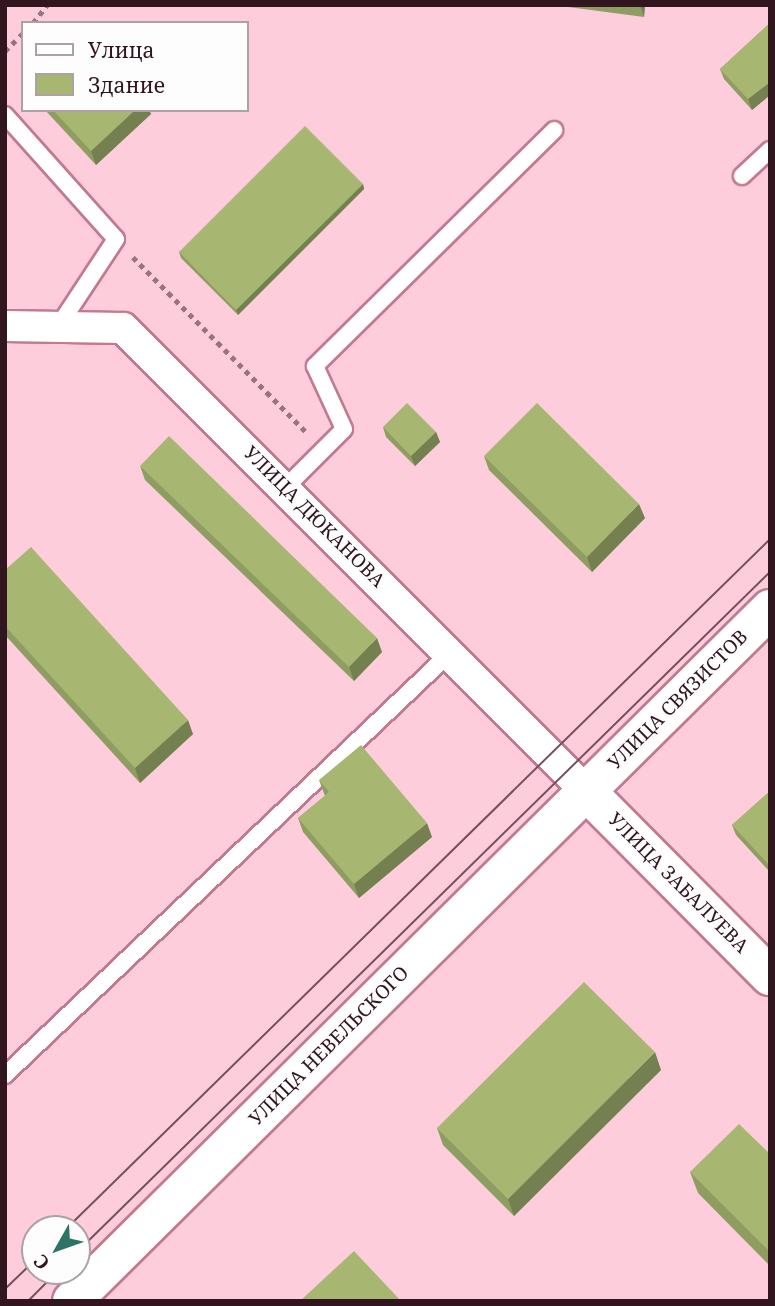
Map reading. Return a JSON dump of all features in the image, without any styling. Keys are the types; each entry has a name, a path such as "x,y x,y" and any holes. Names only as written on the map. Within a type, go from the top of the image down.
{"street":[{"name":"УЛИЦА ДЮКАНОВА","path":"5,326 60,324 123,328 586,791"},
{"name":"УЛИЦА СВЯЗИСТОВ","path":"586,791 770,609"},
{"name":"УЛИЦА ЗАБАЛУЕВА","path":"586,791 770,976"},
{"name":"УЛИЦА НЕВЕЛЬСКОГО","path":"72,1301 586,791"}],"lane":[{"path":"5,116 116,239 60,324"},
{"path":"285,488 344,429 315,366 554,130"},
{"path":"742,176 770,150"},
{"path":"5,1074 450,653"}],"path":[{"path":"35,21 47,5"},
{"path":"5,51 21,35"},
{"path":"116,239 324,449"}],"building":[{"path":"770,23 770,82 748,99 720,69"},
{"path":"55,112 133,112 91,151"},
{"path":"305,126 363,184 236,310 179,252"},
{"path":"407,403 436,432 411,456 383,427"},
{"path":"537,403 639,504 587,557 484,456"},
{"path":"169,436 377,638 349,667 140,466"},
{"path":"31,547 188,720 135,768 5,626 5,570"},
{"path":"361,745 427,823 354,884 298,818 329,792 319,780"},
{"path":"770,791 770,866 732,825"},
{"path":"584,982 655,1052 508,1199 437,1128"},
{"path":"739,1124 770,1154 770,1252 690,1172"},
{"path":"354,1251 401,1301 300,1301"}],"tram line":[{"path":"80,1215 770,539"},
{"path":"91,1238 770,572"},
{"path":"5,1289 21,1274"},
{"path":"28,1301 44,1285"}]}
